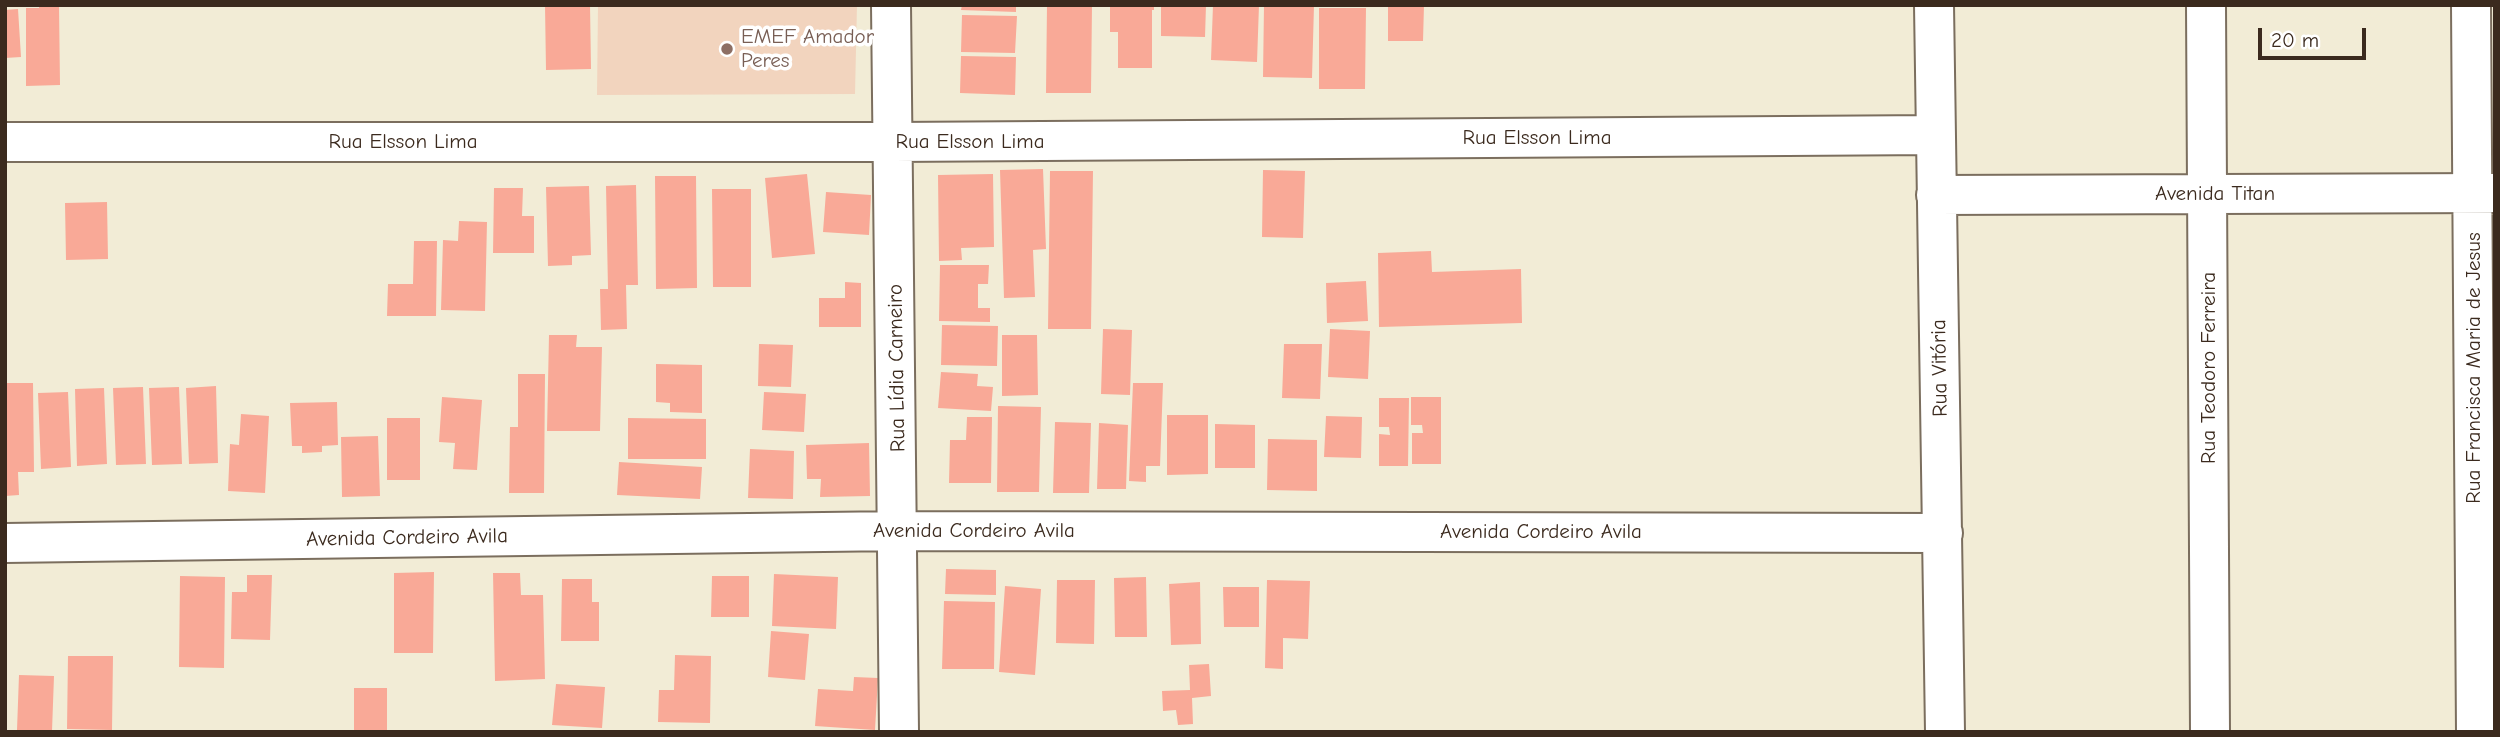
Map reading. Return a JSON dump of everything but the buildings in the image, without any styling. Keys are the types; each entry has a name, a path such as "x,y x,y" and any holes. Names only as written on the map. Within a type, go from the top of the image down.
{"street":[{"name":"Rua Lídia Carneiro","path":"891,5 899,732"},
{"name":"Rua Vitória","path":"1934,5 1945,732"},
{"name":"Rua Teodoro Ferreira","path":"2206,5 2210,732"},
{"name":"Rua Francisca Maria de Jesus","path":"2471,5 2484,193 2476,732"},
{"name":"Rua Elsson Lima","path":"5,142 894,142 1935,135"},
{"name":"Avenida Titan","path":"1936,195 2484,193"},
{"name":"Avenida Cordeiro Avila","path":"5,543 898,531 1943,533"}],"shaded area":[{"name":"EMEF Amador Peres","path":"598,5 857,5 855,94 597,95"}],"place":[{"name":"EMEF Amador Peres","path":"727,49"}]}
